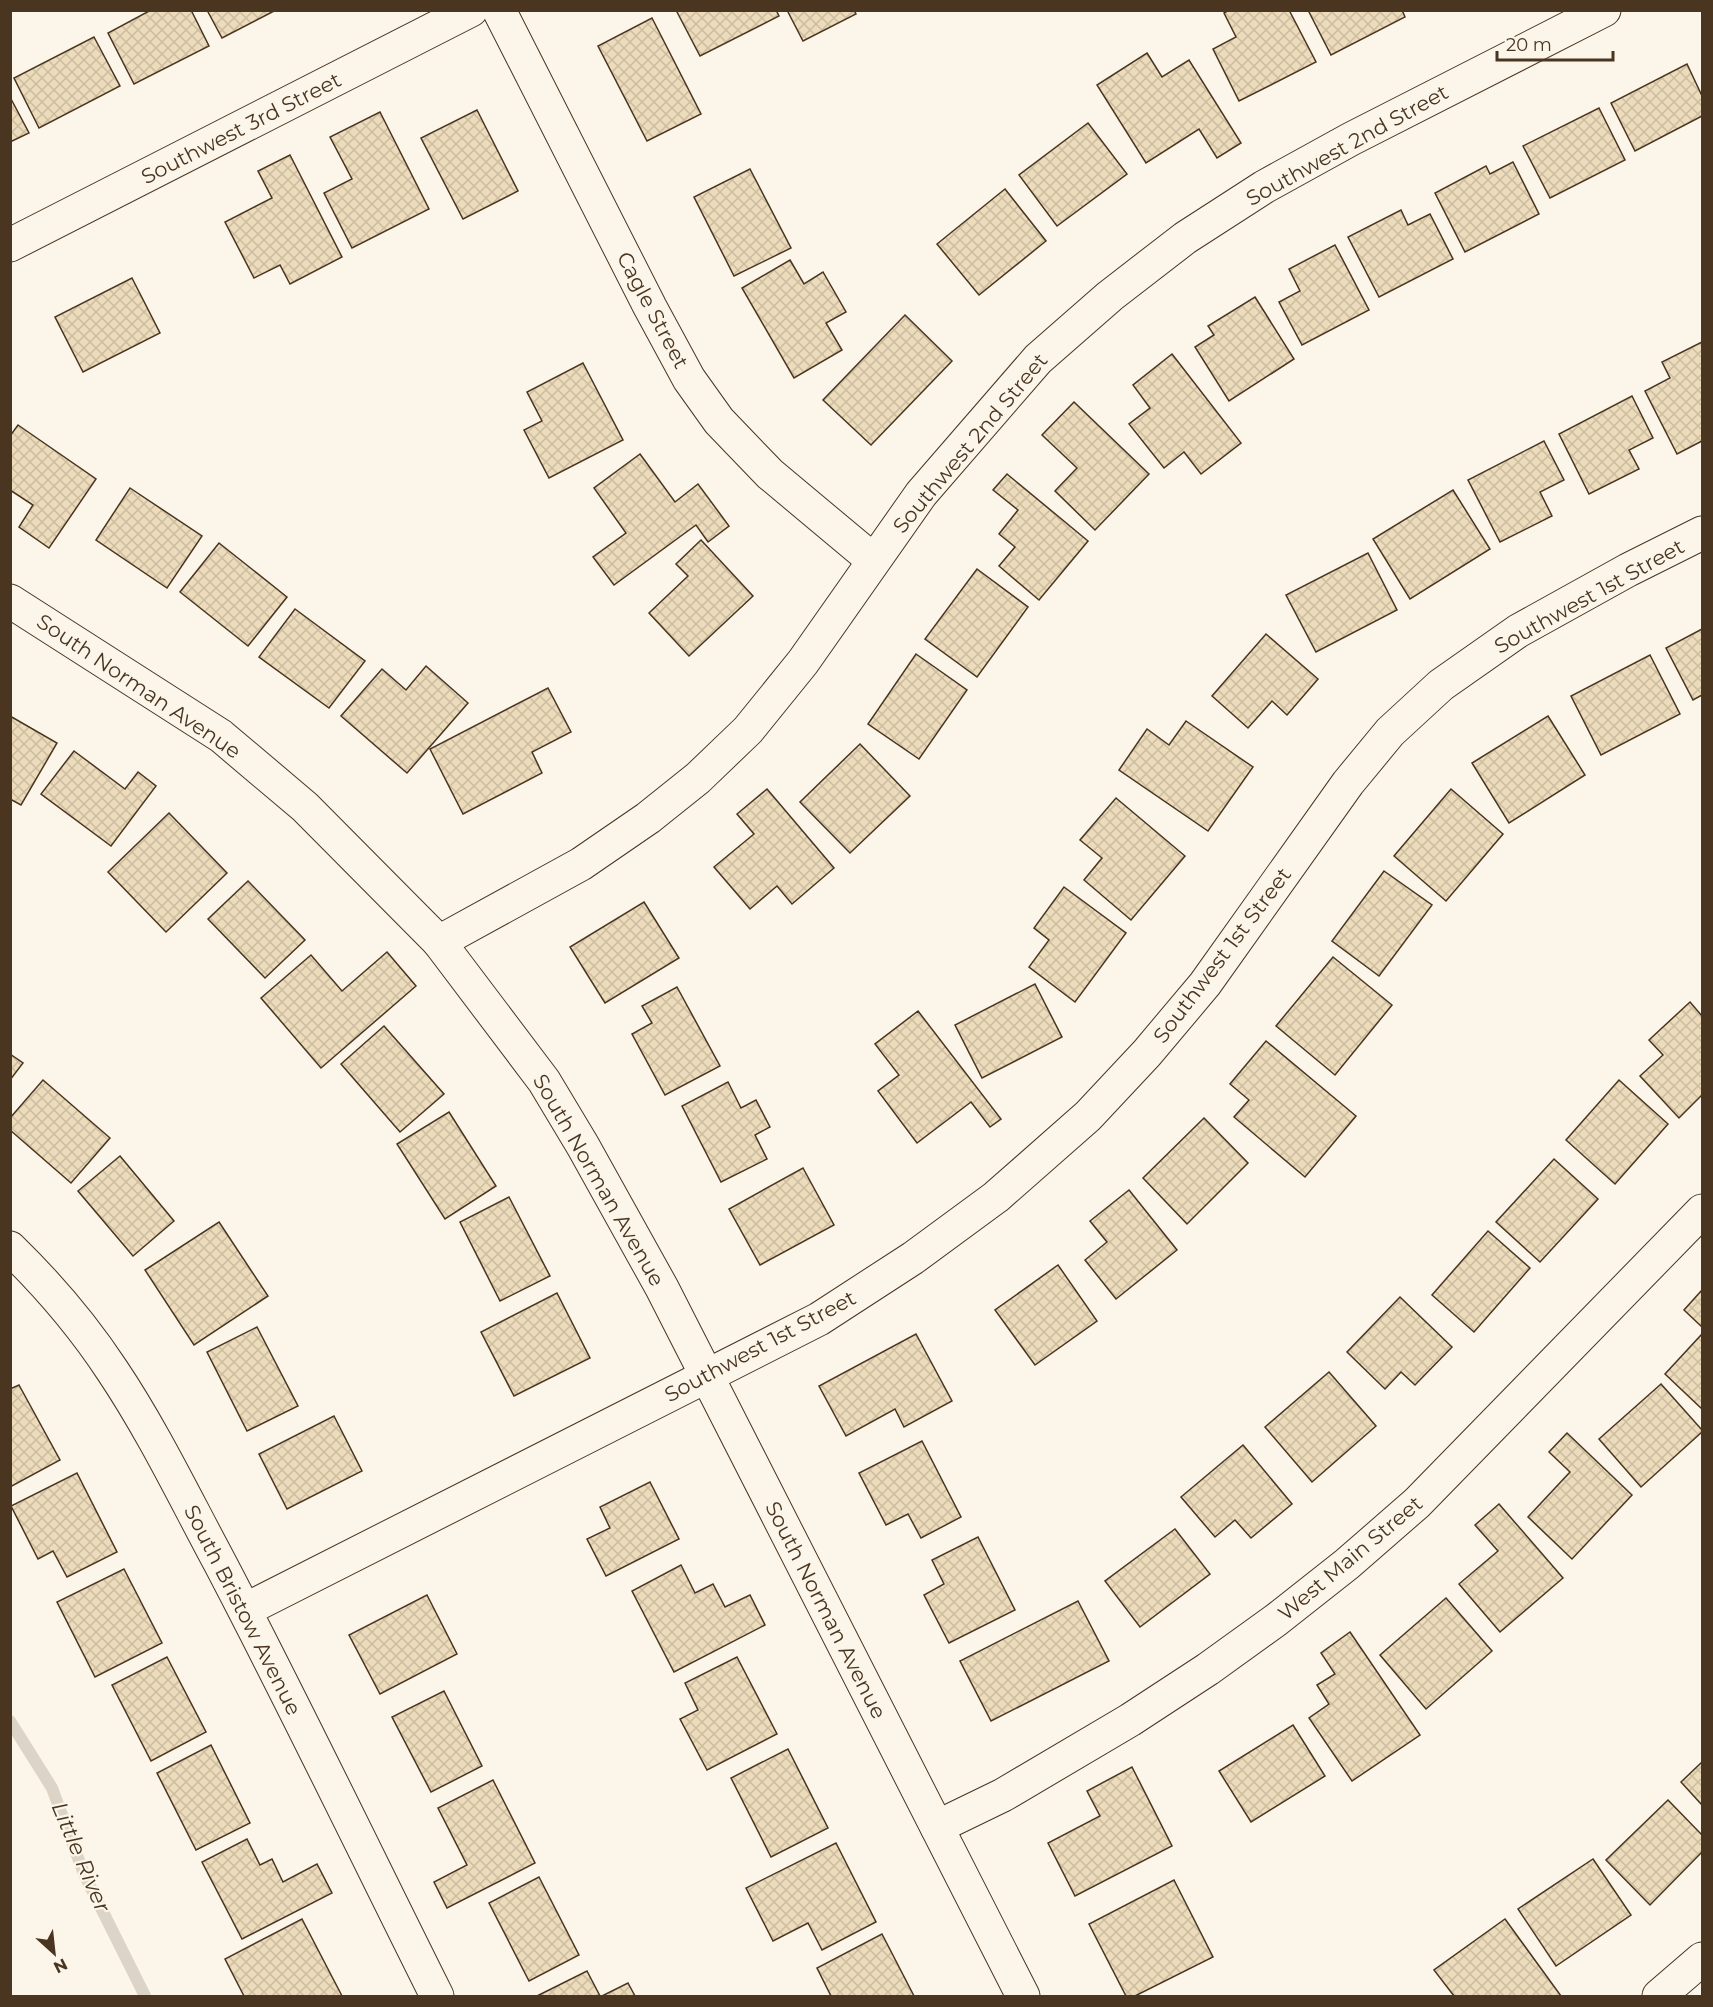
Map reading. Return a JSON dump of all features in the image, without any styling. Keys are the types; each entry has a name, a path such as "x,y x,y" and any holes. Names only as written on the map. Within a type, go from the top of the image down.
{"street":[{"name":"Southwest 3rd Street","path":"10,245 471,10"},
{"name":"Cagle Street","path":"499,10 689,379 719,421 770,474 873,560"},
{"name":"Southwest 2nd Street","path":"439,942 581,864 648,818 698,778 748,730 803,662 921,494 1038,359 1110,296 1185,238 1264,187 1351,139 1604,10"},
{"name":"Southwest 1st Street","path":"244,1610 819,1319 914,1258 996,1197 1088,1116 1148,1053 1205,984 1348,783 1390,732 1441,685 1518,631 1628,570 1702,533"},
{"name":"South Norman Avenue","path":"10,601 221,736 305,807 439,942 544,1081 628,1227 707,1377 1023,1996"},
{"name":"West Main Street","path":"937,1827 1003,1795 1130,1720 1208,1669 1276,1620 1347,1564 1418,1503 1702,1212"},
{"name":"South Bristow Avenue","path":"10,1248 32,1269 82,1329 136,1408 244,1610 437,1996"},
{"path":"1659,1996 1702,1959"}],"building":[{"path":"151,10 191,10 209,46 134,84 108,33"},
{"path":"207,10 276,10 222,38"},
{"path":"676,10 776,10 779,16 700,56"},
{"path":"787,10 854,10 856,14 803,41"},
{"path":"1229,10 1289,10 1316,62 1239,101 1213,49 1236,37 1224,13"},
{"path":"1308,10 1402,10 1405,17 1331,55"},
{"path":"652,18 701,114 647,141 598,46"},
{"path":"94,37 120,86 39,128 14,78"},
{"path":"1147,53 1162,77 1189,60 1241,143 1217,158 1199,129 1146,163 1097,85"},
{"path":"1687,64 1702,96 1702,116 1635,151 1611,103"},
{"path":"10,97 29,133 10,142"},
{"path":"1599,108 1625,160 1550,198 1523,146"},
{"path":"477,110 518,191 463,219 421,138"},
{"path":"380,112 429,209 352,248 324,193 352,179 330,137"},
{"path":"1088,123 1127,174 1057,226 1019,175"},
{"path":"290,155 342,257 290,284 280,265 254,278 225,222 272,198 258,171"},
{"path":"1513,162 1539,214 1465,252 1435,193 1486,166 1490,174"},
{"path":"750,169 791,248 734,276 694,197"},
{"path":"1005,189 1046,241 979,295 937,244"},
{"path":"1401,210 1408,225 1430,214 1453,259 1379,297 1348,237"},
{"path":"1335,245 1369,310 1302,345 1279,302 1300,291 1289,269"},
{"path":"790,260 804,284 823,272 846,312 826,323 842,350 794,378 742,288"},
{"path":"132,278 160,333 83,372 55,317"},
{"path":"1255,297 1294,359 1229,401 1195,347 1214,335 1208,326"},
{"path":"905,315 952,361 871,445 823,400"},
{"path":"1702,342 1702,441 1677,454 1645,391 1670,378 1662,362"},
{"path":"1172,354 1241,443 1201,474 1184,452 1164,468 1129,424 1150,408 1133,385"},
{"path":"583,363 623,440 549,478 524,430 542,421 527,392"},
{"path":"1632,396 1653,438 1629,450 1639,469 1589,494 1559,434"},
{"path":"1074,402 1149,474 1095,530 1055,491 1077,468 1042,435"},
{"path":"18,425 96,479 49,548 19,527 33,505 10,490 10,436"},
{"path":"1544,441 1564,480 1540,492 1552,516 1500,542 1468,480"},
{"path":"640,454 675,502 698,484 729,526 708,542 696,525 614,585 593,557 626,533 594,488"},
{"path":"1007,474 1088,541 1039,600 999,566 1015,547 999,534 1018,510 993,490"},
{"path":"130,488 202,536 167,588 96,540"},
{"path":"1453,490 1490,549 1410,599 1373,539"},
{"path":"701,540 753,596 689,656 649,613 688,576 676,564"},
{"path":"219,543 287,597 248,646 180,592"},
{"path":"1368,553 1397,610 1316,652 1286,595"},
{"path":"977,569 1028,607 977,677 925,639"},
{"path":"295,609 365,661 329,708 259,657"},
{"path":"1702,629 1702,695 1693,700 1666,648"},
{"path":"1266,634 1318,679 1287,715 1272,701 1248,728 1212,696"},
{"path":"916,654 967,690 919,759 868,724"},
{"path":"1650,655 1680,714 1601,755 1571,696"},
{"path":"426,666 468,703 407,773 341,716 382,669 406,690"},
{"path":"548,688 571,732 532,752 542,773 463,814 430,749"},
{"path":"10,716 57,743 21,805 10,799"},
{"path":"1548,716 1585,775 1509,823 1472,763"},
{"path":"1186,721 1253,767 1208,831 1119,770 1147,729 1169,745"},
{"path":"860,744 910,796 850,853 800,802"},
{"path":"74,751 125,789 138,772 156,786 111,846 41,794"},
{"path":"767,789 834,868 792,904 777,886 750,909 714,867 754,834 737,814"},
{"path":"1451,789 1503,834 1446,901 1394,856"},
{"path":"1116,798 1185,856 1131,920 1084,880 1102,858 1080,840"},
{"path":"169,813 227,873 166,932 108,872"},
{"path":"1384,871 1432,905 1379,976 1332,941"},
{"path":"248,881 305,940 265,978 208,919"},
{"path":"1064,887 1126,933 1075,1002 1029,967 1049,940 1034,928"},
{"path":"644,902 679,958 605,1003 570,947"},
{"path":"387,952 416,986 321,1068 261,998 311,955 342,991"},
{"path":"1333,957 1392,1005 1335,1075 1276,1026"},
{"path":"1035,984 1062,1037 982,1078 955,1025"},
{"path":"677,987 720,1066 665,1095 632,1034 652,1023 642,1006"},
{"path":"1690,1002 1702,1016 1702,1095 1679,1118 1640,1076 1663,1055 1649,1040"},
{"path":"918,1011 1001,1119 990,1127 971,1102 917,1143 878,1091 899,1075 875,1044"},
{"path":"384,1026 444,1094 400,1132 341,1064"},
{"path":"1266,1041 1356,1116 1305,1177 1234,1117 1249,1100 1230,1084"},
{"path":"10,1054 23,1063 10,1080"},
{"path":"43,1080 110,1138 71,1183 10,1130 10,1118"},
{"path":"1619,1080 1668,1124 1615,1184 1566,1140"},
{"path":"728,1082 741,1108 756,1100 770,1127 755,1135 767,1159 721,1182 682,1106"},
{"path":"449,1112 496,1186 445,1219 397,1144"},
{"path":"1204,1118 1248,1163 1187,1224 1143,1178"},
{"path":"120,1156 174,1221 133,1256 78,1191"},
{"path":"1554,1159 1598,1199 1540,1262 1496,1222"},
{"path":"803,1168 834,1225 760,1265 729,1209"},
{"path":"1129,1190 1177,1250 1116,1299 1085,1260 1107,1242 1090,1221"},
{"path":"509,1197 550,1276 500,1301 460,1222"},
{"path":"219,1222 268,1296 194,1345 145,1270"},
{"path":"1488,1231 1530,1268 1474,1332 1432,1295"},
{"path":"1058,1265 1097,1321 1035,1365 995,1310"},
{"path":"1702,1290 1702,1327 1684,1310"},
{"path":"557,1293 590,1358 514,1396 481,1332"},
{"path":"1400,1297 1452,1347 1415,1385 1401,1372 1385,1389 1347,1352"},
{"path":"257,1327 298,1406 247,1431 207,1352"},
{"path":"916,1334 952,1401 904,1427 895,1409 846,1436 819,1386"},
{"path":"1702,1334 1702,1409 1665,1374"},
{"path":"1329,1372 1376,1426 1312,1482 1265,1427"},
{"path":"1661,1384 1702,1432 1641,1487 1599,1439"},
{"path":"19,1385 60,1460 10,1487 10,1389"},
{"path":"334,1416 362,1471 287,1509 259,1454"},
{"path":"1567,1433 1632,1495 1572,1559 1528,1517 1570,1472 1549,1452"},
{"path":"922,1441 961,1517 921,1538 908,1514 886,1525 859,1473"},
{"path":"1243,1445 1292,1504 1251,1538 1235,1520 1215,1537 1181,1497"},
{"path":"77,1473 117,1552 67,1577 53,1551 38,1559 11,1506"},
{"path":"650,1482 679,1539 606,1576 587,1539 610,1528 600,1507"},
{"path":"1499,1504 1563,1578 1500,1632 1459,1584 1498,1551 1475,1525"},
{"path":"1175,1529 1210,1574 1140,1627 1105,1581"},
{"path":"978,1537 1015,1610 949,1643 924,1595 944,1584 932,1560"},
{"path":"681,1565 695,1593 713,1584 725,1607 750,1595 765,1625 674,1672 632,1591"},
{"path":"124,1569 162,1643 95,1677 57,1602"},
{"path":"427,1595 457,1654 380,1694 349,1635"},
{"path":"1446,1598 1492,1651 1426,1709 1380,1655"},
{"path":"1078,1601 1109,1661 991,1721 960,1661"},
{"path":"1350,1632 1420,1735 1352,1781 1309,1718 1329,1704 1317,1685 1335,1674 1321,1653"},
{"path":"167,1657 206,1732 151,1761 112,1685"},
{"path":"737,1657 777,1734 707,1770 680,1719 698,1710 685,1683"},
{"path":"444,1691 482,1766 431,1792 392,1717"},
{"path":"1293,1725 1325,1776 1251,1822 1219,1771"},
{"path":"211,1745 250,1823 196,1850 157,1773"},
{"path":"788,1749 828,1828 771,1857 731,1778"},
{"path":"1702,1762 1702,1805 1681,1782"},
{"path":"1132,1767 1172,1846 1075,1896 1048,1843 1100,1816 1087,1791"},
{"path":"493,1780 535,1863 447,1908 434,1882 467,1865 438,1808"},
{"path":"1668,1800 1702,1835 1702,1852 1650,1905 1606,1860"},
{"path":"247,1839 260,1865 272,1859 283,1882 317,1864 332,1893 242,1939 202,1862"},
{"path":"836,1843 876,1922 822,1950 808,1923 773,1941 746,1888"},
{"path":"1593,1859 1631,1915 1556,1966 1518,1909"},
{"path":"539,1877 579,1955 529,1981 489,1903"},
{"path":"1174,1880 1213,1957 1135,1996 1126,1996 1089,1924"},
{"path":"302,1919 342,1996 244,1996 225,1959"},
{"path":"1505,1919 1561,1996 1454,1996 1434,1970"},
{"path":"882,1934 914,1996 831,1996 817,1968"},
{"path":"587,1971 600,1996 537,1996"},
{"path":"628,1983 635,1996 602,1996"}],"waterway":[{"name":"Little River","path":"10,1721 52,1788 84,1874 145,1996"}]}
